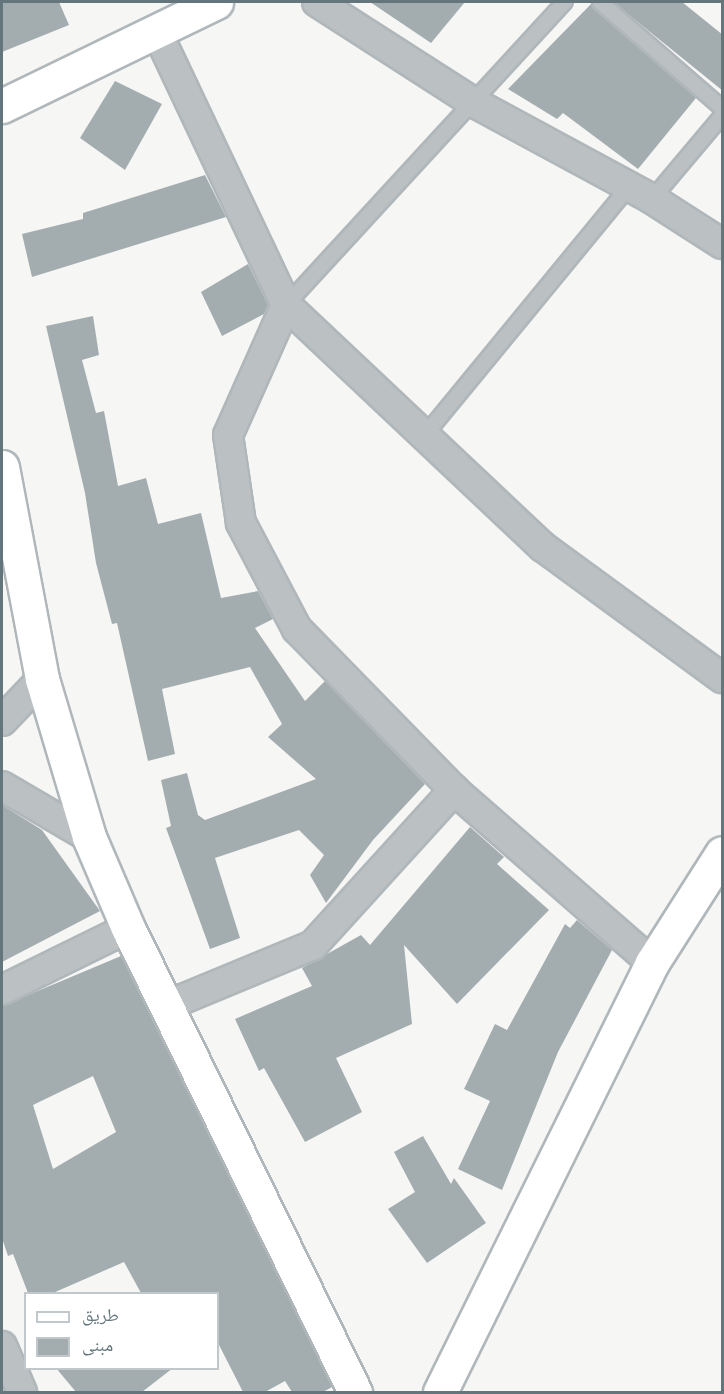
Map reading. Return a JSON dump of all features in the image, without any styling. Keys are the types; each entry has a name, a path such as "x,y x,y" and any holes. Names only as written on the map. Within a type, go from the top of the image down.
{"main road":[{"path":"2,106 216,2"},
{"path":"2,467 42,679 89,837 128,928 355,1392"},
{"path":"440,1392 652,963 723,853"}],"street":[{"path":"317,2 471,101 641,193 723,244"},
{"path":"156,30 286,305 543,547 723,678"},
{"path":"286,305 228,435 241,523 297,629 454,790 652,963"},
{"path":"2,721 42,679"},
{"path":"2,786 89,837"},
{"path":"166,1006 313,945 454,790"},
{"path":"2,990 128,928"},
{"path":"2,1346 22,1392"}],"lane":[{"path":"286,305 471,101 565,2"},
{"path":"600,2 723,108"},
{"path":"425,435 641,193 723,116"}],"building":[{"path":"2,2 59,2 69,25 2,52"},
{"path":"370,2 465,2 431,43"},
{"path":"613,2 682,2 723,35 723,91"},
{"path":"591,4 696,98 638,169 563,113 557,119 508,89"},
{"path":"115,81 162,104 125,170 80,138"},
{"path":"205,175 226,217 32,277 22,234 83,219 83,213"},
{"path":"248,264 268,305 264,314 222,336 201,292"},
{"path":"93,316 99,355 82,360 96,413 104,411 118,486 146,478 158,524 201,513 221,598 258,591 273,619 255,628 305,701 325,681 425,784 373,840 326,903 310,875 324,855 299,830 215,858 240,938 210,949 166,828 171,826 161,780 187,773 198,815 205,820 316,779 268,737 282,724 250,667 162,689 175,754 148,761 117,623 112,624 96,563 85,493 46,326"},
{"path":"2,805 42,830 100,911 2,962"},
{"path":"470,827 504,857 497,864 549,910 457,1004 404,945 412,1024 336,1058 362,1112 305,1142 264,1068 259,1071 235,1019 312,986 302,968 361,935 370,945"},
{"path":"577,920 612,950 558,1052 502,1190 458,1169 490,1101 464,1089 495,1024 507,1030 565,924 570,928"},
{"path":"121,956 332,1387 323,1392 292,1392 285,1381 265,1392 243,1392 219,1345 219,1292 140,1292 124,1262 55,1292 28,1292 13,1254 8,1256 2,1238 2,1006","holes":["93,1076 116,1132 53,1169 33,1105"]},
{"path":"423,1136 451,1184 454,1178 486,1223 427,1263 388,1209 415,1192 394,1152"},
{"path":"58,1370 170,1370 142,1392 76,1392"}]}
